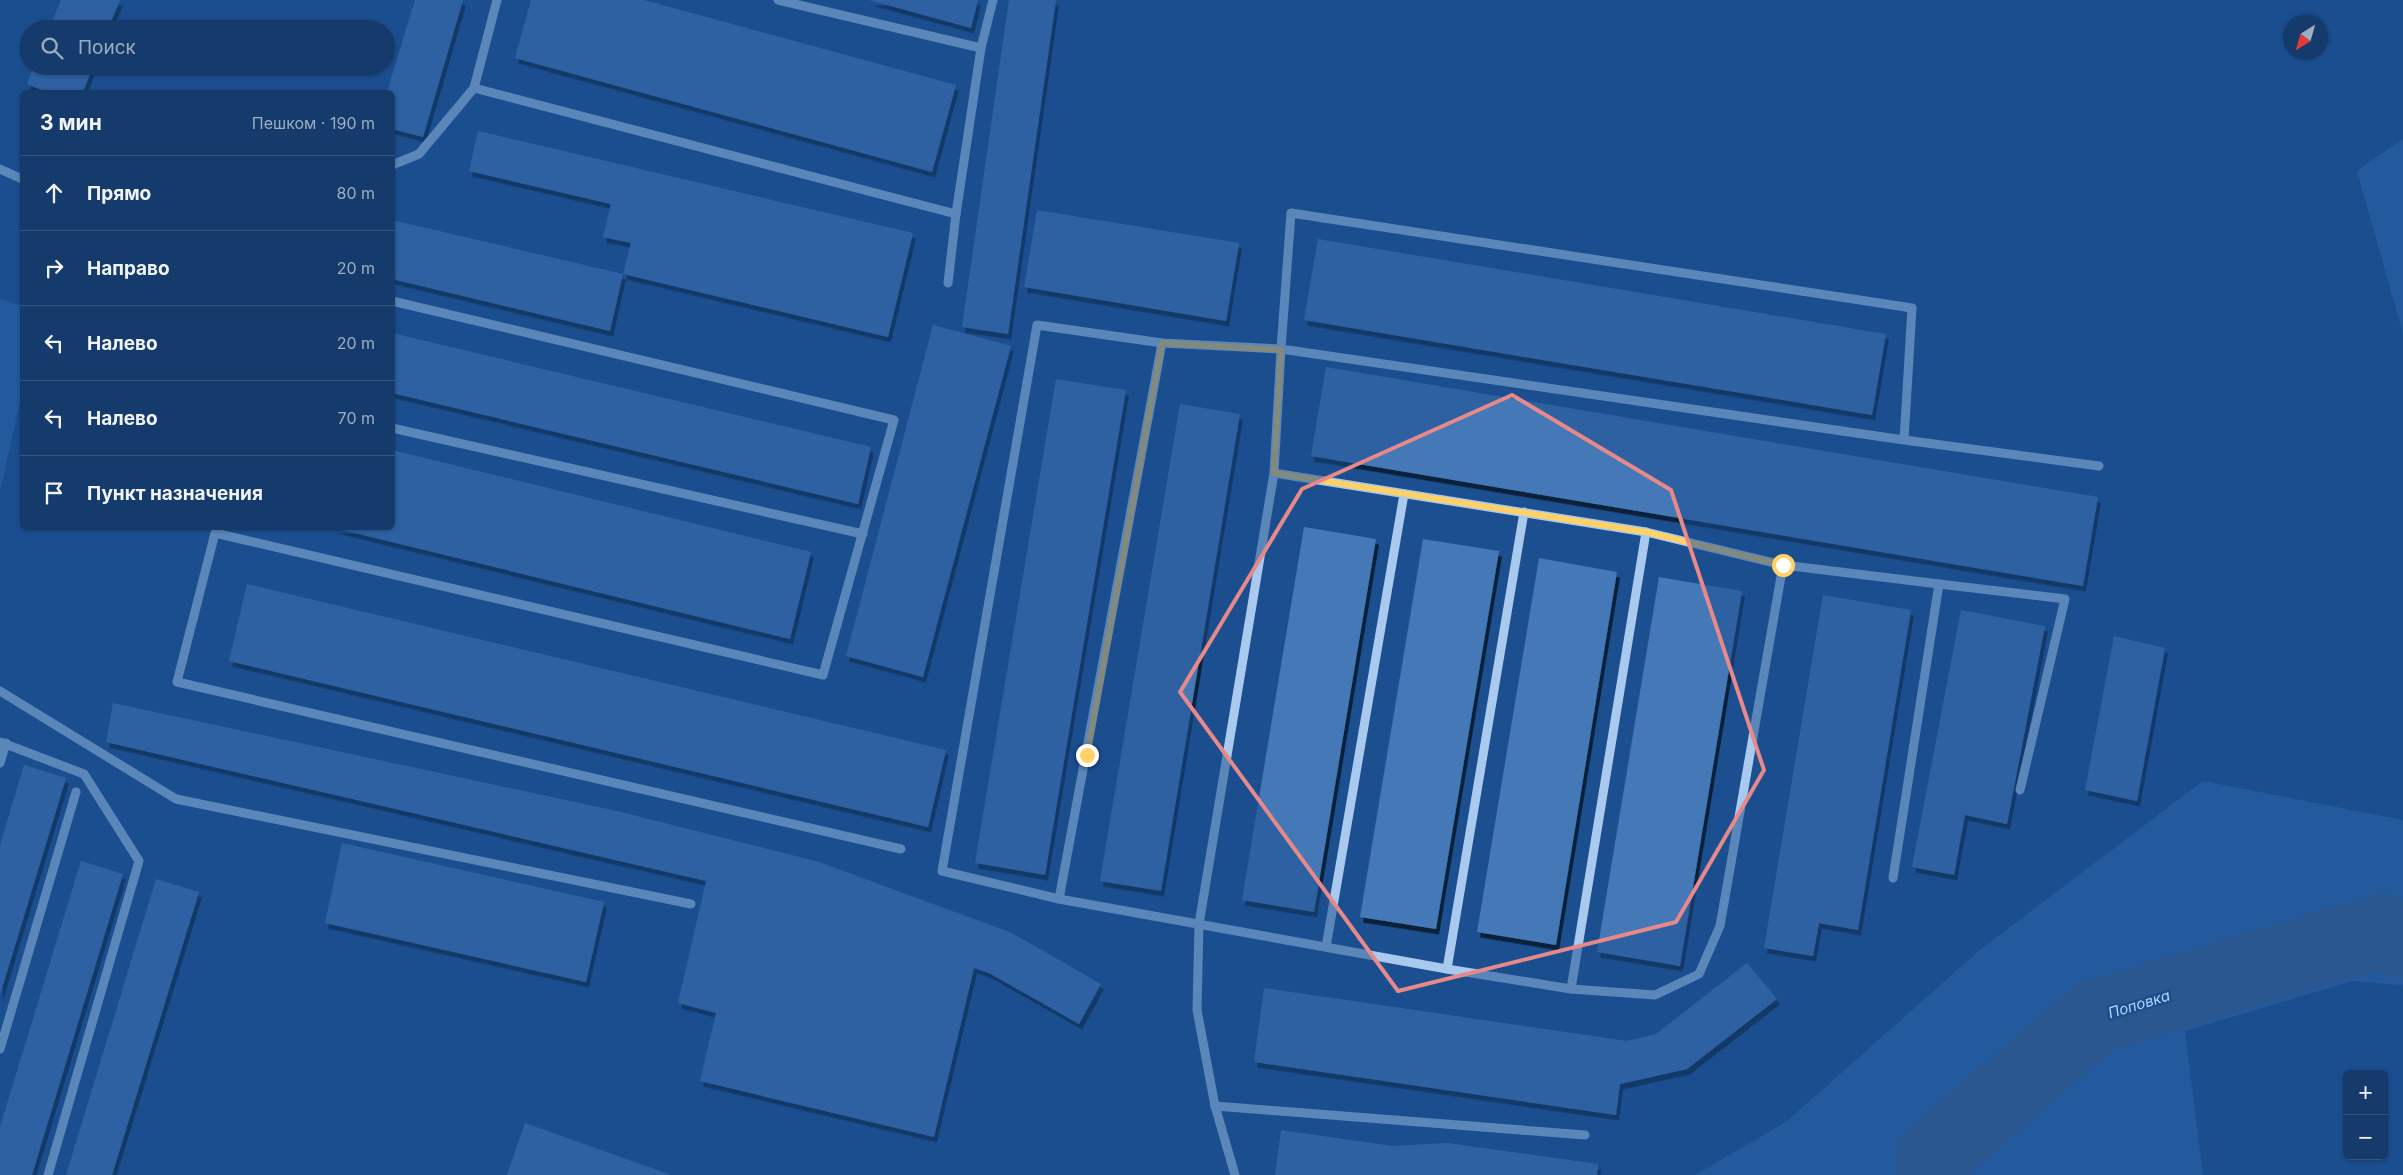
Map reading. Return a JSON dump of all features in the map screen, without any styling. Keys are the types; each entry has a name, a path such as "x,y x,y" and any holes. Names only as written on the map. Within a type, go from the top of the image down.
{"lane":[{"path":"395,164 419,154 474,88 497,0"},
{"path":"778,0 981,48"},
{"path":"948,283 956,214 981,48 992,0"},
{"path":"474,88 956,214"},
{"path":"0,169 20,178"},
{"path":"1235,1175 1215,1106 1197,1010 1199,924 1274,473 1291,213 1912,308 1904,440"},
{"path":"395,302 894,420 823,675 216,530 177,682 901,849"},
{"path":"1783,565 1720,926 1699,974 1655,995 1571,988 1447,969 1059,899 942,871 1037,325 1162,343 1281,350 1904,440 2098,466"},
{"path":"1059,899 1162,343"},
{"path":"395,429 863,534"},
{"path":"1274,473 1646,532 1783,565 2066,599 2020,790"},
{"path":"1326,947 1404,494"},
{"path":"1447,969 1524,512"},
{"path":"1571,988 1646,532"},
{"path":"1893,878 1939,584"},
{"path":"0,690 176,798 691,904"},
{"path":"0,763 3,742 84,774 138,861 48,1175"},
{"path":"0,1049 76,792"},
{"path":"1215,1106 1585,1135"}],"highlighted area":[{"path":"1512,395 1671,490 1764,770 1676,922 1398,991 1180,692 1302,489"}],"shaded area":[{"path":"2403,139 2403,334 2357,171"},
{"path":"0,299 20,305 20,402 0,491"},
{"path":"2203,781 2403,820 2403,985 2352,981 2185,1031 2203,1175 1695,1175 1786,1122 1981,949"}],"building":[{"path":"61,0 120,0 112,20 53,20"},
{"path":"415,0 463,0 423,137 395,130 395,90 388,90 392,75 395,75 395,66"},
{"path":"531,0 644,0 956,85 932,172 515,58"},
{"path":"869,0 978,0 971,28"},
{"path":"1009,0 1056,0 1008,334 962,327"},
{"path":"30,75 90,75 84,90 42,90 27,84"},
{"path":"478,131 913,233 888,337 623,274 631,243 603,237 611,204 469,171"},
{"path":"1037,210 1239,243 1226,321 1024,287"},
{"path":"395,221 623,274 610,331 395,280"},
{"path":"1318,239 1886,334 1872,415 1304,320"},
{"path":"933,325 1011,346 923,677 846,656"},
{"path":"395,334 871,447 858,504 395,394"},
{"path":"1326,367 2098,497 2083,586 1311,456"},
{"path":"1056,379 1126,390 1045,875 975,863"},
{"path":"1180,404 1240,414 1161,891 1100,881"},
{"path":"395,451 811,552 790,639 342,530 395,530"},
{"path":"1304,527 1376,539 1314,912 1242,900"},
{"path":"1423,539 1499,551 1436,929 1360,917"},
{"path":"1539,558 1617,572 1556,945 1477,932"},
{"path":"1659,577 1742,591 1680,966 1597,952"},
{"path":"247,584 946,750 928,827 229,661"},
{"path":"1823,595 1911,610 1858,930 1819,923 1813,956 1764,948"},
{"path":"1961,610 2045,626 2007,824 1965,815 1954,875 1912,867"},
{"path":"2114,636 2165,648 2137,801 2085,790"},
{"path":"113,703 617,811 819,862 1012,933 1101,984 1079,1024 989,973 974,968 934,1137 700,1081 716,1013 678,1003 706,881 106,742"},
{"path":"24,765 66,778 0,995 0,845"},
{"path":"342,843 604,902 586,982 325,923"},
{"path":"81,861 123,874 32,1175 0,1175 0,1127"},
{"path":"156,879 199,892 112,1175 66,1175"},
{"path":"1747,963 1777,999 1687,1069 1620,1084 1616,1115 1254,1062 1264,988 1627,1041 1656,1034"},
{"path":"525,1123 671,1175 507,1175"},
{"path":"1281,1130 1393,1146 1448,1143 1598,1164 1597,1175 1275,1175"}],"waterway":[{"name":"Поповка","path":"1934,1175 1932,1157 2095,1017 2383,930 2403,941"}],"route":[{"path":"1087,755 1162,343 1281,350 1274,473 1646,532 1783,565"}]}
